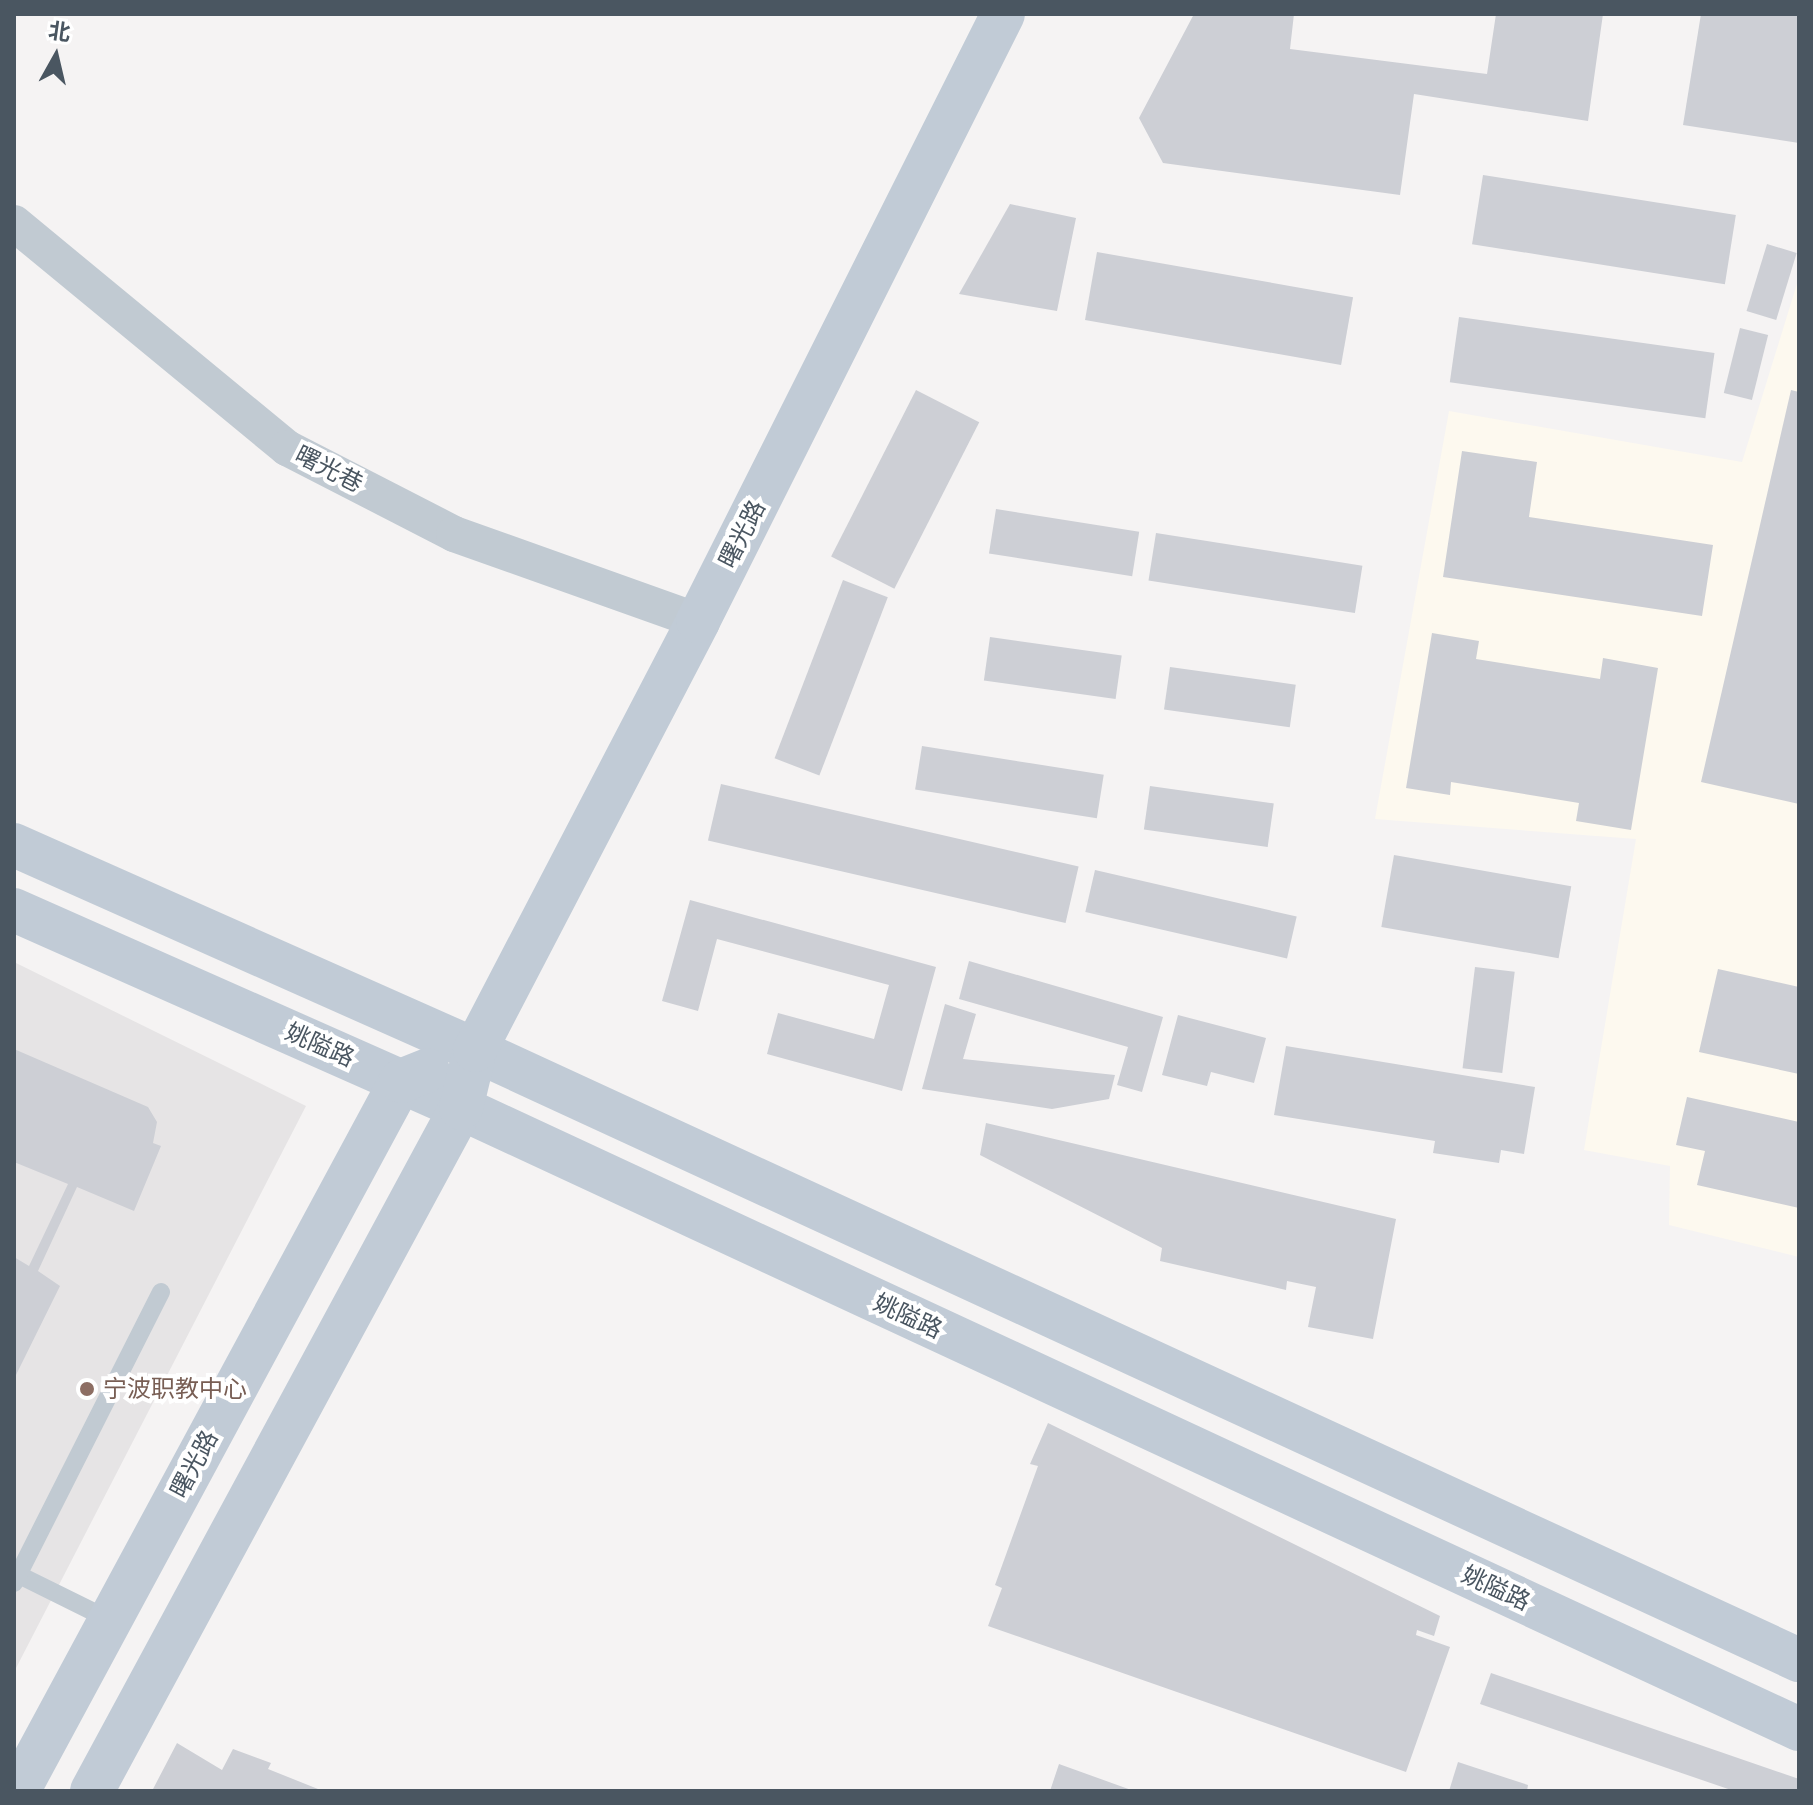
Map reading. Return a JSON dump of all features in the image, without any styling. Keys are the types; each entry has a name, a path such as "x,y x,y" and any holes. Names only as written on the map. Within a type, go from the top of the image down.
{"main road":[{"name":"曙光路","path":"92,1791 461,1108 475,1050 698,621 1003,14"},
{"path":"14,845 475,1050 1799,1660"},
{"name":"姚隘路","path":"14,910 461,1108 1799,1729"},
{"path":"401,1081 475,1050"},
{"name":"曙光路","path":"18,1791 401,1081"}],"street":[{"name":"曙光巷","path":"14,223 287,448 454,534 698,621"}],"lane":[{"path":"110,1620 16,1578 161,1292"}],"shaded area":[{"path":"1799,277 1799,1257 1669,1225 1670,1166 1584,1150 1636,839 1375,819 1449,411 1742,462"},
{"name":"宁波职教中心","path":"14,962 306,1106 14,1672"}],"building":[{"path":"1194,14 1294,14 1290,49 1487,74 1496,14 1603,14 1588,121 1414,94 1400,195 1163,163 1139,118"},
{"path":"1701,14 1799,14 1799,143 1683,125"},
{"path":"1483,175 1736,215 1725,284 1472,244"},
{"path":"1010,204 1076,218 1057,311 959,294"},
{"path":"1767,244 1797,253 1776,320 1747,311"},
{"path":"1097,252 1353,297 1341,365 1085,320"},
{"path":"1459,317 1714,353 1705,418 1450,382"},
{"path":"1740,328 1768,335 1752,400 1724,393"},
{"path":"916,390 979,422 894,589 831,557"},
{"path":"1791,390 1799,392 1799,804 1701,782"},
{"path":"1462,451 1537,462 1529,517 1713,545 1702,616 1443,577"},
{"path":"996,509 1139,532 1132,576 989,553"},
{"path":"1156,533 1362,566 1355,613 1148,580"},
{"path":"843,580 888,597 819,776 775,758"},
{"path":"1432,633 1479,641 1476,659 1600,679 1603,658 1658,668 1631,830 1576,821 1579,803 1451,782 1450,795 1406,788"},
{"path":"990,637 1122,656 1116,699 984,681"},
{"path":"1170,667 1296,685 1290,727 1164,710"},
{"path":"922,746 1104,775 1097,818 915,789"},
{"path":"721,784 1079,867 1066,923 708,841"},
{"path":"1150,786 1274,803 1268,847 1144,830"},
{"path":"1394,855 1571,886 1559,958 1381,927"},
{"path":"1095,870 1297,917 1287,958 1085,912"},
{"path":"690,900 936,967 902,1091 767,1054 778,1013 874,1039 889,985 717,939 698,1011 662,1001"},
{"path":"969,961 1163,1017 1142,1092 1117,1085 1128,1047 959,999"},
{"path":"1475,967 1515,972 1502,1073 1463,1068"},
{"path":"1718,969 1799,987 1799,1074 1699,1052"},
{"path":"945,1004 976,1014 963,1059 1115,1075 1109,1099 1052,1109 922,1089"},
{"path":"1178,1015 1266,1038 1254,1083 1211,1072 1207,1086 1162,1075"},
{"path":"1286,1046 1535,1087 1524,1154 1501,1150 1499,1163 1433,1153 1435,1141 1274,1115"},
{"path":"14,1049 148,1107 157,1122 153,1143 161,1146 134,1211 77,1187 38,1271 60,1286 14,1379 14,1257 29,1266 68,1184 14,1162"},
{"path":"1687,1097 1799,1122 1799,1208 1697,1185 1705,1151 1676,1145"},
{"path":"986,1123 1396,1219 1373,1339 1308,1327 1316,1287 1287,1281 1286,1290 1160,1261 1162,1248 980,1155"},
{"path":"1048,1423 1440,1616 1434,1636 1417,1630 1416,1635 1450,1647 1406,1772 988,1626 1002,1588 995,1585 1038,1466 1030,1464"},
{"path":"1491,1673 1799,1779 1799,1791 1734,1791 1480,1704"},
{"path":"177,1743 222,1770 233,1749 271,1763 268,1769 323,1791 152,1791"},
{"path":"1458,1762 1528,1785 1527,1791 1449,1791"},
{"path":"1059,1764 1134,1791 1050,1791"}],"place":[{"name":"宁波职教中心","path":"87,1389"}]}
